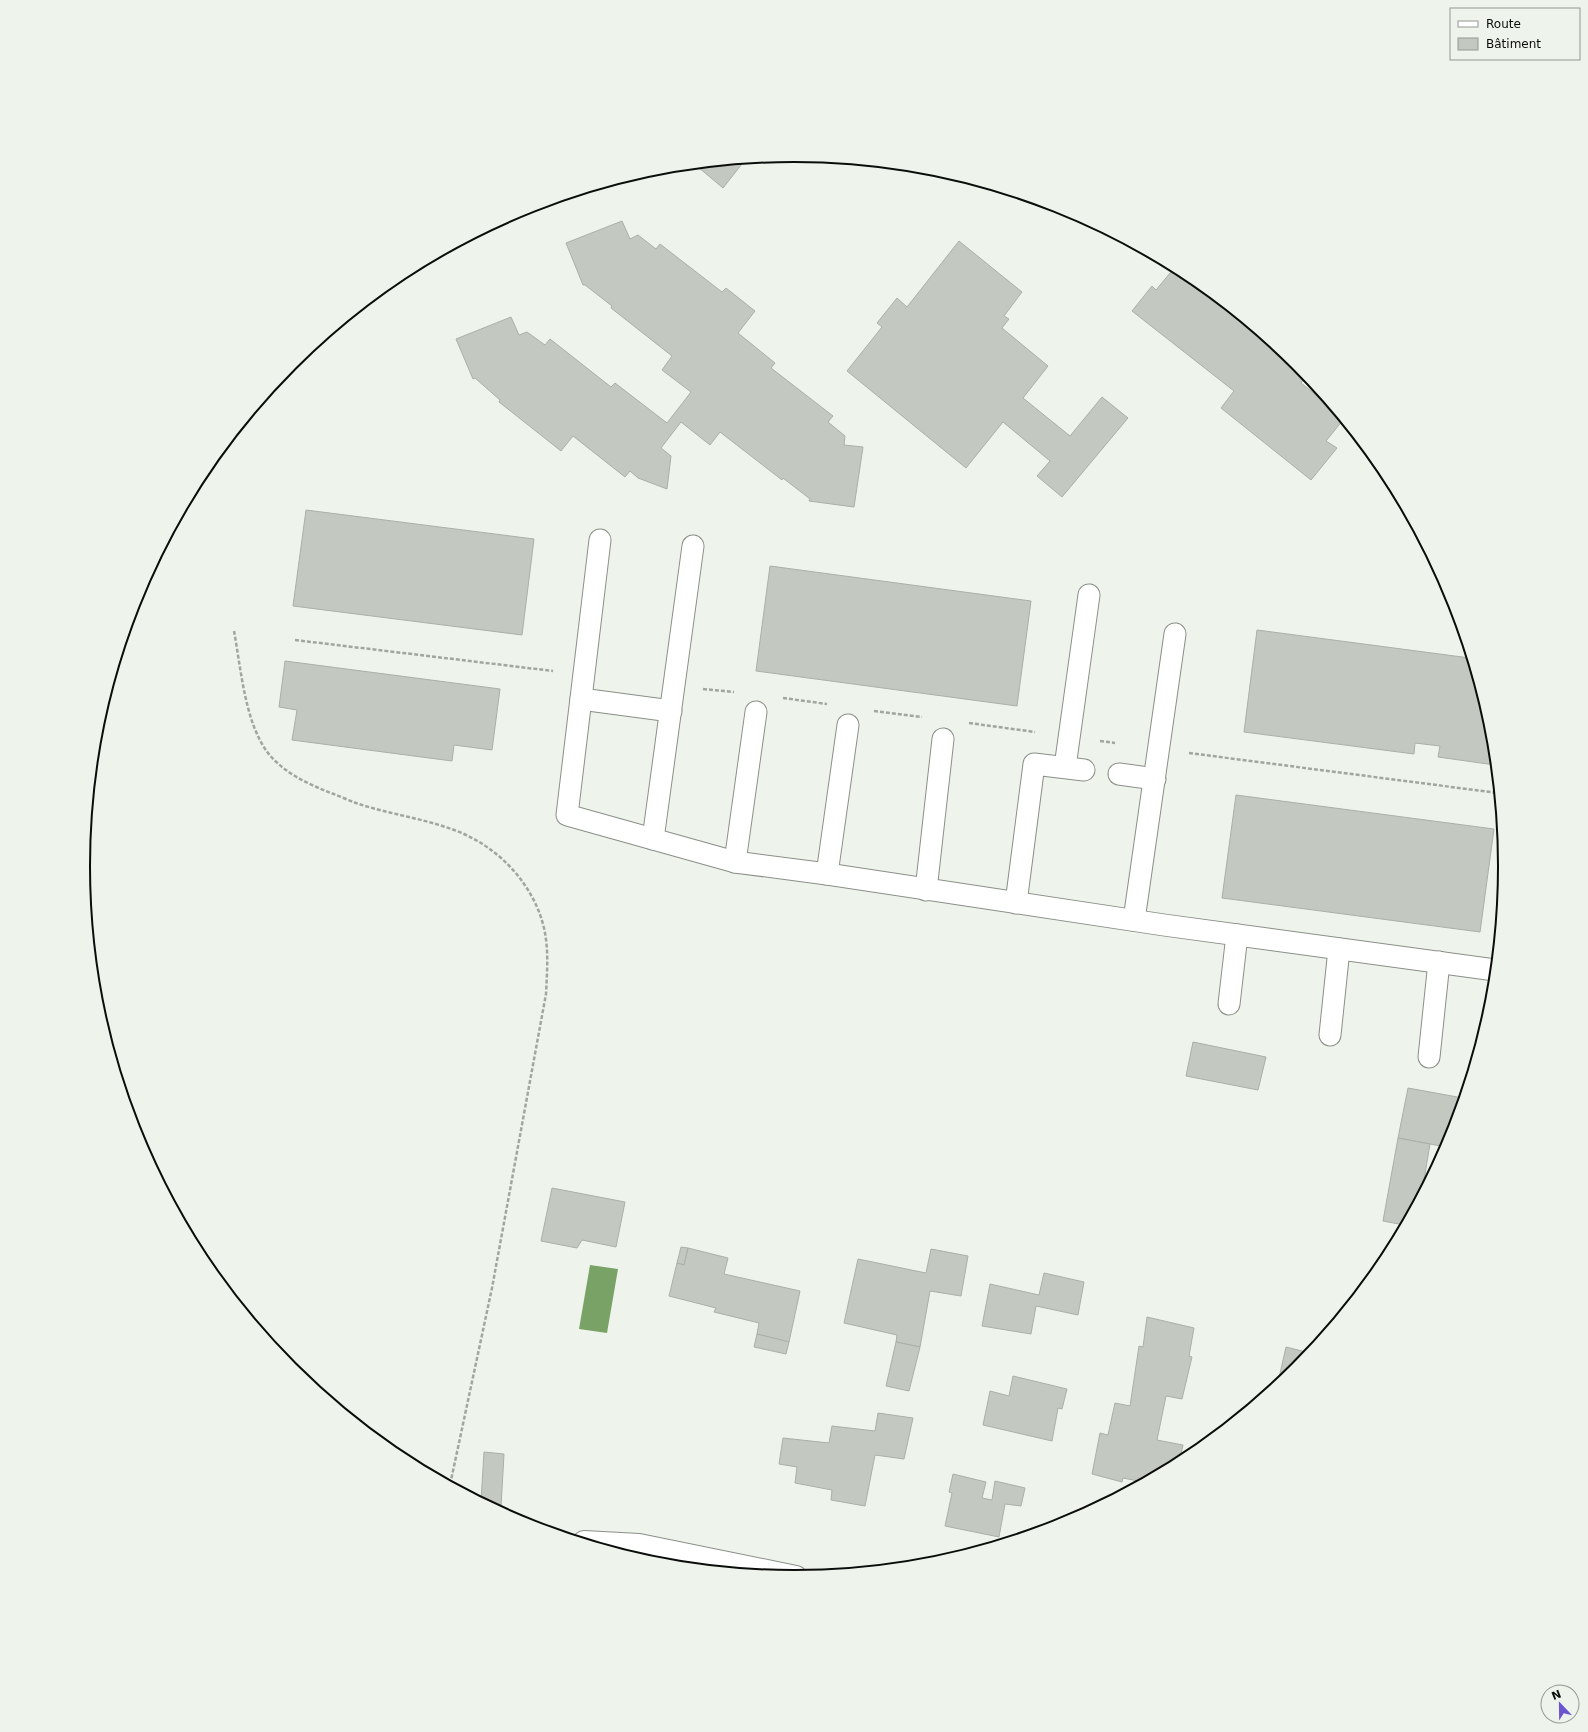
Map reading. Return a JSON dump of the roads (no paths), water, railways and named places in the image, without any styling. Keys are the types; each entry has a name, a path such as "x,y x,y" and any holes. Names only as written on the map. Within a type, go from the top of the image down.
{"street":[{"path":"602,1543 639,1545 753,1568"}],"lane":[{"path":"600,540 567,815 735,862 827,874 926,890 1237,935 1490,969"},
{"path":"653,839 693,546"},
{"path":"1016,903 1034,764 1074,769 1089,595"},
{"path":"1134,920 1175,634"},
{"path":"581,699 671,711"},
{"path":"735,862 756,712"},
{"path":"827,874 848,725"},
{"path":"926,890 943,739"},
{"path":"1119,774 1155,779"},
{"path":"1229,1004 1237,935"},
{"path":"1330,1035 1340,949"},
{"path":"1429,1057 1439,962"}]}
